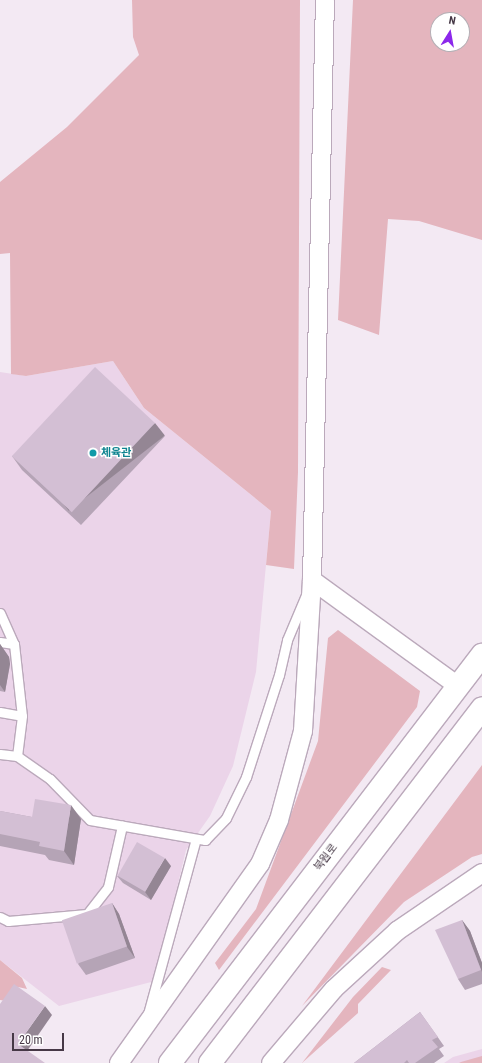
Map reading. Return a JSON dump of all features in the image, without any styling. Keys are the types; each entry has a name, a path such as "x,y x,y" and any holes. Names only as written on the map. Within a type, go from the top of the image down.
{"street":[{"path":"119,1063 260,864 279,820 303,731 312,580 325,0"},
{"path":"312,580 482,703"},
{"name":"북원로","path":"170,1063 482,654"},
{"path":"210,1063 482,708"},
{"path":"271,1063 334,989 398,931 482,873"}],"lane":[{"path":"0,754 17,756 50,779 90,820 205,840 226,818 246,777 279,676 287,640 312,580"},
{"path":"0,613 14,644 22,716 17,756"},
{"path":"0,642 14,644"},
{"path":"0,712 22,716"},
{"path":"0,917 8,921 87,914 108,887 122,826"},
{"path":"144,1028 196,839"}],"shaded area":[{"path":"132,0 300,0 298,472 294,569 266,565 271,511 144,408 113,361 26,376 11,374 10,253 0,254 0,182 67,127 139,55 133,37"},
{"path":"353,0 482,0 482,240 419,221 388,219 379,335 338,320"},
{"path":"113,361 144,408 271,511 256,672 233,766 210,816 186,850 155,981 59,1006 0,960 0,372 26,376"},
{"path":"338,630 420,691 417,707 219,970 215,963 256,909 318,741 328,638"},
{"path":"482,765 482,854 472,857 404,902 302,1006"},
{"path":"0,960 22,978 27,989 18,987 7,1001 0,1000"},
{"path":"382,967 391,970 358,1004 358,1013 302,1063 353,997"},
{"path":"482,1049 482,1063 444,1063 453,1057"},
{"path":"482,1056 482,1063 459,1063 461,1062"}],"building":[{"name":"체육관","path":"95,367 155,423 72,512 12,456"},
{"path":"35,799 71,805 64,851 39,846 40,842 0,834 0,811 32,817"},
{"path":"137,842 165,858 145,892 118,876"},
{"path":"112,903 127,946 77,964 62,920"},
{"path":"462,920 481,970 458,979 435,930"},
{"path":"14,984 45,1006 18,1044 45,1063 0,1063 0,1004"},
{"path":"420,1012 438,1037 432,1040 438,1047 415,1063 409,1063 407,1060 404,1063 354,1063"}],"place":[{"name":"체육관","path":"93,453"}]}
